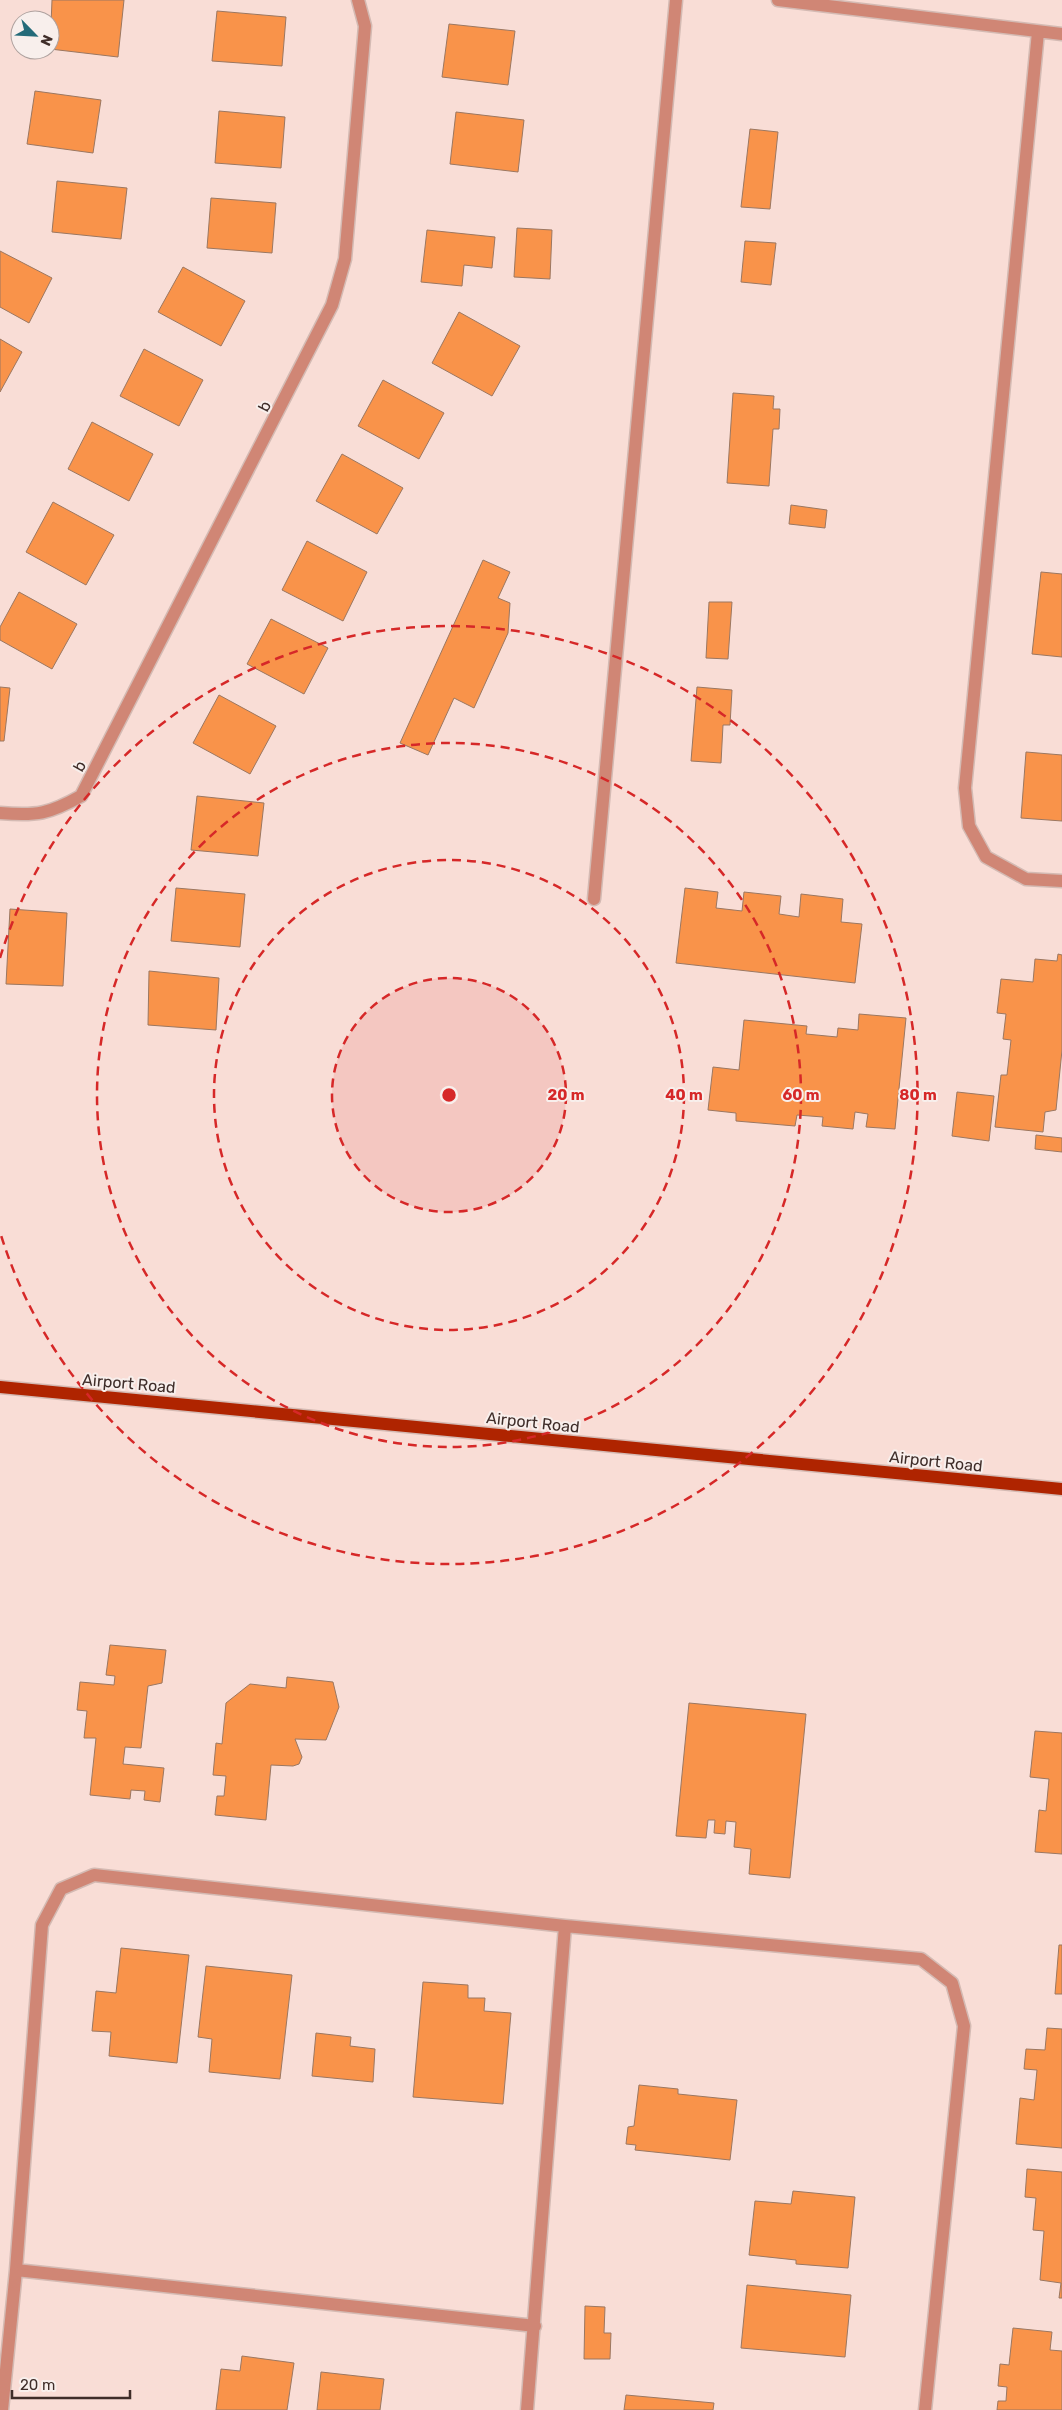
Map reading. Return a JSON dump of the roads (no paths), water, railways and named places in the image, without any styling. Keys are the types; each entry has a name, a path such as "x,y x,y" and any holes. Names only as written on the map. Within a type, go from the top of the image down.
{"main road":[{"name":"Airport Road","path":"0,1387 1062,1490"}],"street":[{"name":"b","path":"0,813 23,815 55,811 81,796 332,305 345,259 364,46 365,26 358,0"},
{"path":"594,899 676,0"},
{"path":"778,0 1062,34"},
{"path":"1038,32 965,788 969,826 986,857 1026,879 1062,881"},
{"path":"2,2410 16,2270 42,1925 61,1889 94,1876 565,1926 921,1959 952,1983 964,2026 925,2410"},
{"path":"527,2410 565,1926"},
{"path":"16,2270 535,2326"}]}
